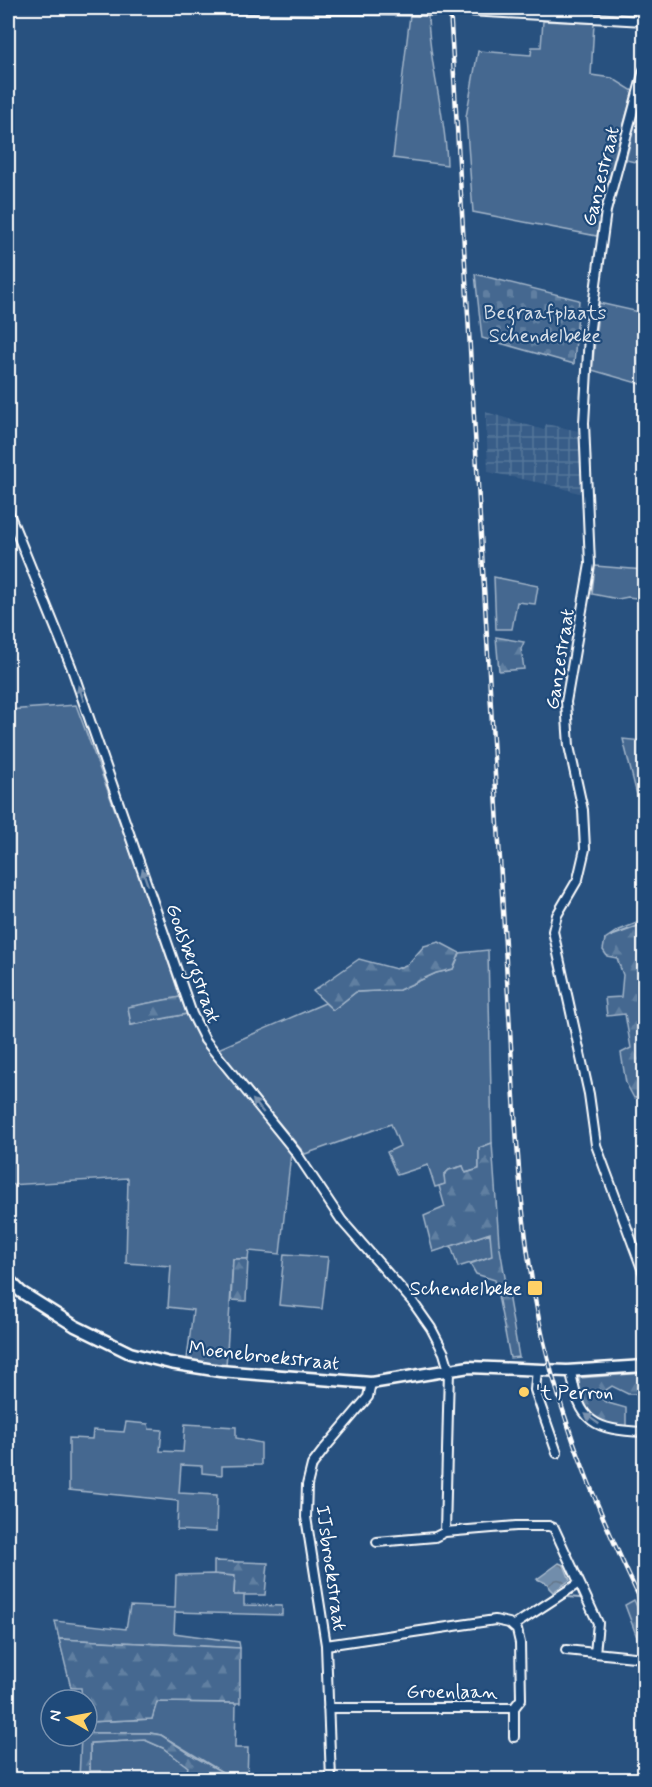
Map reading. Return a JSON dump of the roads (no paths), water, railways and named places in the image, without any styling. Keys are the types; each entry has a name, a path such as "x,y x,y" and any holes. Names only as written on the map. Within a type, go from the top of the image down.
{"street":[{"path":"150,8 430,9 645,21"},
{"name":"Ganzestraat","path":"645,70 606,212 589,335 584,423 590,564 566,702 568,746 583,810 585,849 578,879 557,915 553,931 589,1094 596,1145 645,1274"},
{"name":"Godsbergstraat","path":"8,511 71,666 192,1014 206,1040 295,1151 342,1221 412,1300 444,1353 449,1370"},
{"name":"Moenebroekstraat","path":"8,1279 21,1292 75,1326 130,1353 170,1363 220,1371 371,1383 488,1366 554,1371 645,1366"},
{"path":"445,1532 449,1370"},
{"path":"537,1370 535,1390 557,1453"},
{"path":"571,1371 576,1400 591,1421 614,1431 645,1432"},
{"name":"IJsbroekstraat","path":"331,1778 326,1645 305,1502 312,1465 368,1397 371,1383"},
{"path":"377,1542 435,1536 445,1532 516,1526 554,1528 598,1623 595,1653"},
{"path":"326,1645 495,1620 513,1626 579,1583"},
{"name":"Groenlaan","path":"328,1708 514,1708 521,1699 520,1643 517,1630 513,1626"},
{"path":"566,1650 645,1658"},
{"path":"514,1708 514,1737"},
{"path":"331,1778 342,1779"}],"water":[{"path":"559,1563 564,1565 570,1580 553,1592 548,1584 537,1579"}],"waterway":[{"path":"640,728 644,709"},
{"path":"611,936 644,924"},
{"path":"567,1597 580,1598"}],"railway":[{"path":"450,8 514,1098 527,1249 543,1338 562,1408 599,1509 644,1607"}],"place":[{"name":"Schendelbeke","path":"535,1288"},
{"name":"'t Perron","path":"524,1392"}],"park label":[{"name":"Begraafplaats Schendelbeke","path":"545,324"}]}
